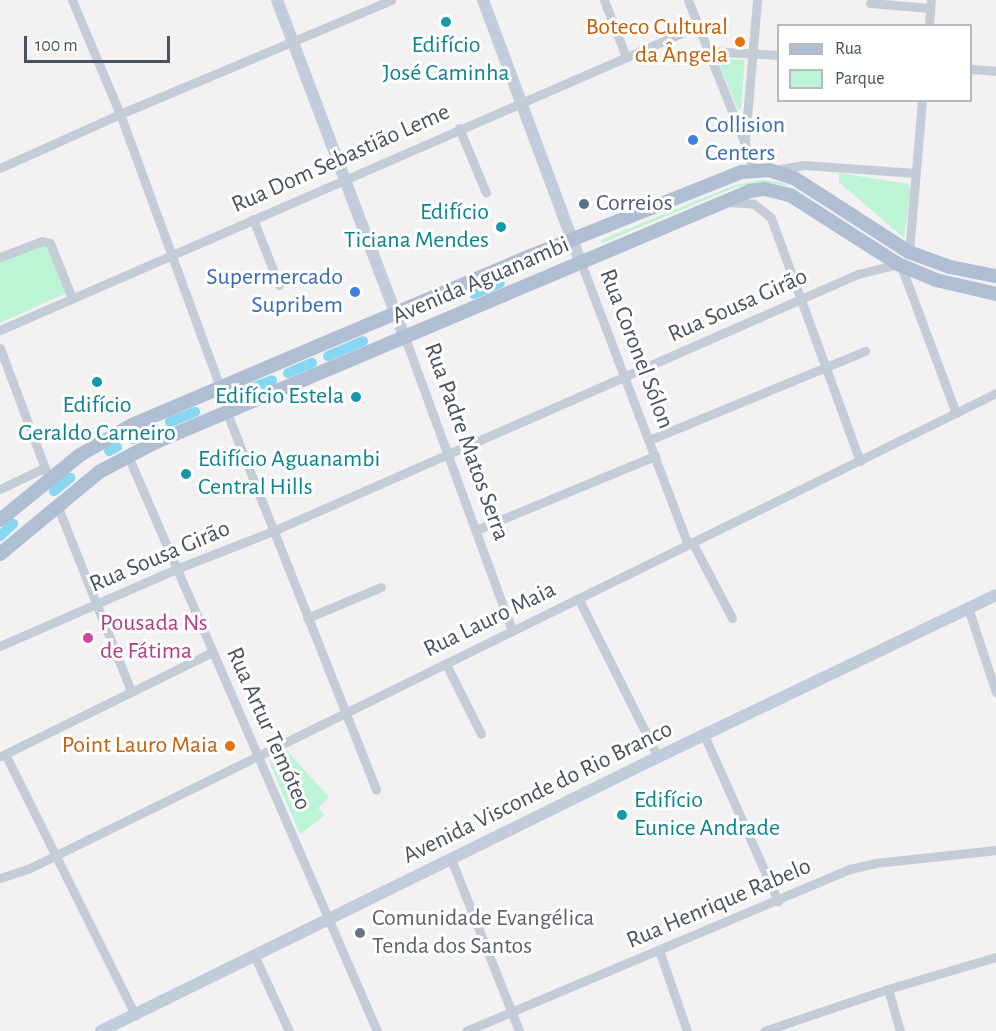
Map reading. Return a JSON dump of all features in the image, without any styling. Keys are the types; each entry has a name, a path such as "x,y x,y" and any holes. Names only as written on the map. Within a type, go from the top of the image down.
{"main road":[{"name":"Rua Padre Matos Serra","path":"277,0 405,338"},
{"name":"Rua Coronel Sólon","path":"483,0 581,262"},
{"name":"Avenida Aguanambi","path":"0,520 47,473 132,425 396,313 742,172 770,170 807,184 909,252 950,267 996,276"},
{"name":"Avenida Aguanambi","path":"0,554 99,472 128,456 750,191 764,189 790,195 900,265 936,280 996,294"},
{"name":"Avenida Visconde do Rio Branco","path":"101,1031 658,756 996,595"}],"street":[{"path":"72,0 120,114 220,388"},
{"path":"0,168 120,114 391,0"},
{"path":"604,0 626,57"},
{"path":"688,0 745,144 753,171"},
{"path":"745,144 757,0"},
{"path":"870,3 931,4 928,24"},
{"name":"Rua Dom Sebastião Leme","path":"0,330 459,128 698,26"},
{"path":"709,51 777,55"},
{"path":"972,69 996,71"},
{"path":"909,252 922,102"},
{"path":"459,128 486,193"},
{"path":"770,170 804,165 916,174"},
{"path":"725,202 754,204 771,218 860,460"},
{"path":"253,219 279,285"},
{"path":"0,257 39,242 50,243 72,298"},
{"name":"Rua Coronel Sólon","path":"581,262 690,543 732,618"},
{"path":"900,265 956,413"},
{"name":"Rua Sousa Girão","path":"0,646 176,569 273,531 446,453 858,274 900,265"},
{"name":"Rua Padre Matos Serra","path":"405,338 512,630"},
{"path":"0,348 47,473 0,489"},
{"path":"649,440 865,351"},
{"name":"Rua Lauro Maia","path":"0,878 56,855 512,630 579,600 996,393"},
{"path":"227,413 376,790"},
{"name":"Rua Artur Temóteo","path":"128,456 377,1031"},
{"path":"476,530 655,456"},
{"path":"57,506 131,691"},
{"path":"307,618 381,587"},
{"path":"579,600 658,756"},
{"path":"968,608 996,692"},
{"path":"135,1015 56,855 3,755 212,652"},
{"path":"446,664 481,734"},
{"path":"704,735 778,901"},
{"name":"Rua Henrique Rabelo","path":"466,1031 850,870 875,862 996,850"},
{"path":"451,859 519,1031"},
{"path":"658,950 687,1031"},
{"path":"254,955 289,1031"},
{"path":"764,1031 888,989 996,957"},
{"path":"888,989 900,1031"}],"green space":[{"path":"721,58 745,60 741,108 738,110 718,61"},
{"path":"839,173 908,184 911,190 904,238 839,182"},
{"path":"762,180 791,186 762,182 736,187 602,243 601,240 735,185"},
{"path":"46,244 67,293 0,323 0,262"},
{"path":"287,751 329,797 318,808 325,815 300,834 270,764 271,758"}],"waterway":[{"path":"474,294 500,283"},
{"path":"328,356 363,341"},
{"path":"288,373 312,363"},
{"path":"244,391 272,380"},
{"path":"170,422 195,412"},
{"path":"133,439 155,429"},
{"path":"109,451 117,447"},
{"path":"54,491 70,478"},
{"path":"0,536 13,524"}],"place":[{"name":"Edifício José Caminha","path":"446,22"},
{"name":"Boteco Cultural da Ângela","path":"740,42"},
{"name":"Collision Centers","path":"693,140"},
{"name":"Correios","path":"584,204"},
{"name":"Edifício Ticiana Mendes","path":"501,227"},
{"name":"Supermercado Supribem","path":"355,292"},
{"name":"Edifício Geraldo Carneiro","path":"97,382"},
{"name":"Edifício Estela","path":"356,397"},
{"name":"Edifício Aguanambi Central Hills","path":"186,474"},
{"name":"Pousada Ns de Fátima","path":"88,638"},
{"name":"Point Lauro Maia","path":"230,746"},
{"name":"Edifício Eunice Andrade","path":"622,815"},
{"name":"Comunidade Evangélica Tenda dos Santos","path":"360,933"}]}
